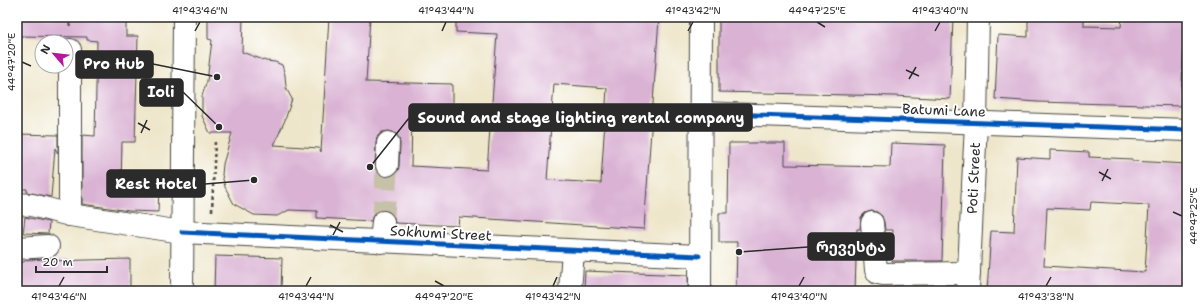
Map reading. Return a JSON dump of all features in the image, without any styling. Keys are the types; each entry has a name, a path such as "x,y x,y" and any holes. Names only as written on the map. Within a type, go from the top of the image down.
{"street":[{"path":"182,291 184,17"},
{"path":"700,291 701,17"},
{"name":"Poti Street","path":"969,282 976,123 978,17"},
{"path":"70,74 70,215"},
{"name":"Batumi Lane","path":"700,113 1187,130"},
{"path":"387,165 388,144"},
{"name":"Sokhumi Street","path":"17,204 32,205 70,215 182,232 382,232 573,251 700,256"},
{"path":"872,223 876,270 878,273 969,282"},
{"path":"17,248 48,246"},
{"path":"570,291 573,251"}],"path":[{"path":"211,212 215,141"}],"building":[{"path":"17,17 126,18 126,36 138,36 135,142 122,142 121,186 159,187 158,212 129,211 82,204 82,135 95,136 97,41 87,40 87,37 74,37 74,34 34,34 34,36 17,36"},
{"path":"208,17 243,17 242,52 282,65 285,75 286,88 292,99 274,145 319,148 321,152 329,17 370,17 366,82 452,84 452,119 412,118 411,166 487,170 497,34 456,32 456,17 659,18 644,229 459,217 458,226 395,223 391,212 384,210 378,210 373,214 371,221 317,218 317,211 289,210 277,216 254,215 234,204 225,187 222,175 223,164 232,133 210,133 202,116 202,96 207,81 212,40 208,39","holes":["554,84 607,88 601,183 547,180","389,131 395,133 399,138 399,166 398,171 393,176 386,177 380,175 376,170 376,142 377,137 382,132"]},
{"path":"719,17 953,17 950,99 894,96 719,92"},
{"path":"1028,17 1084,17 1084,26 1121,27 1122,17 1185,17 1181,106 1038,102 995,99 998,35 1028,37"},
{"path":"17,134 58,135 58,154 55,148 51,197 27,192 27,189 17,189"},
{"path":"729,143 785,143 785,165 890,167 891,143 945,145 942,261 892,261 893,230 885,230 882,216 877,212 871,211 865,213 861,217 860,229 857,229 855,291 736,291 737,242 719,242 719,213 728,213"},
{"path":"1050,150 1089,152 1089,157 1187,164 1187,254 1185,291 987,291 991,231 1014,232 1017,157 1050,159","holes":["1091,202 1149,205 1145,272 1044,266 1047,208 1090,210"]},
{"path":"25,217 49,222 48,234 23,233"},
{"path":"215,256 282,258 281,291 214,291"},
{"path":"45,259 45,261 130,259 130,291 17,291 17,265 27,260"},
{"path":"585,271 688,275 688,291 584,291"}],"tunnel":[{"path":"383,222 387,165"}],"cycle path":[{"path":"700,113 1187,130"},
{"path":"182,232 699,256"}],"place":[{"name":"Pro Hub","path":"217,77"},
{"name":"Ioli","path":"219,127"},
{"name":"Sound and stage lighting rental company","path":"370,167"},
{"name":"Rest Hotel","path":"254,180"},
{"name":"რევესტა","path":"739,252"}]}
